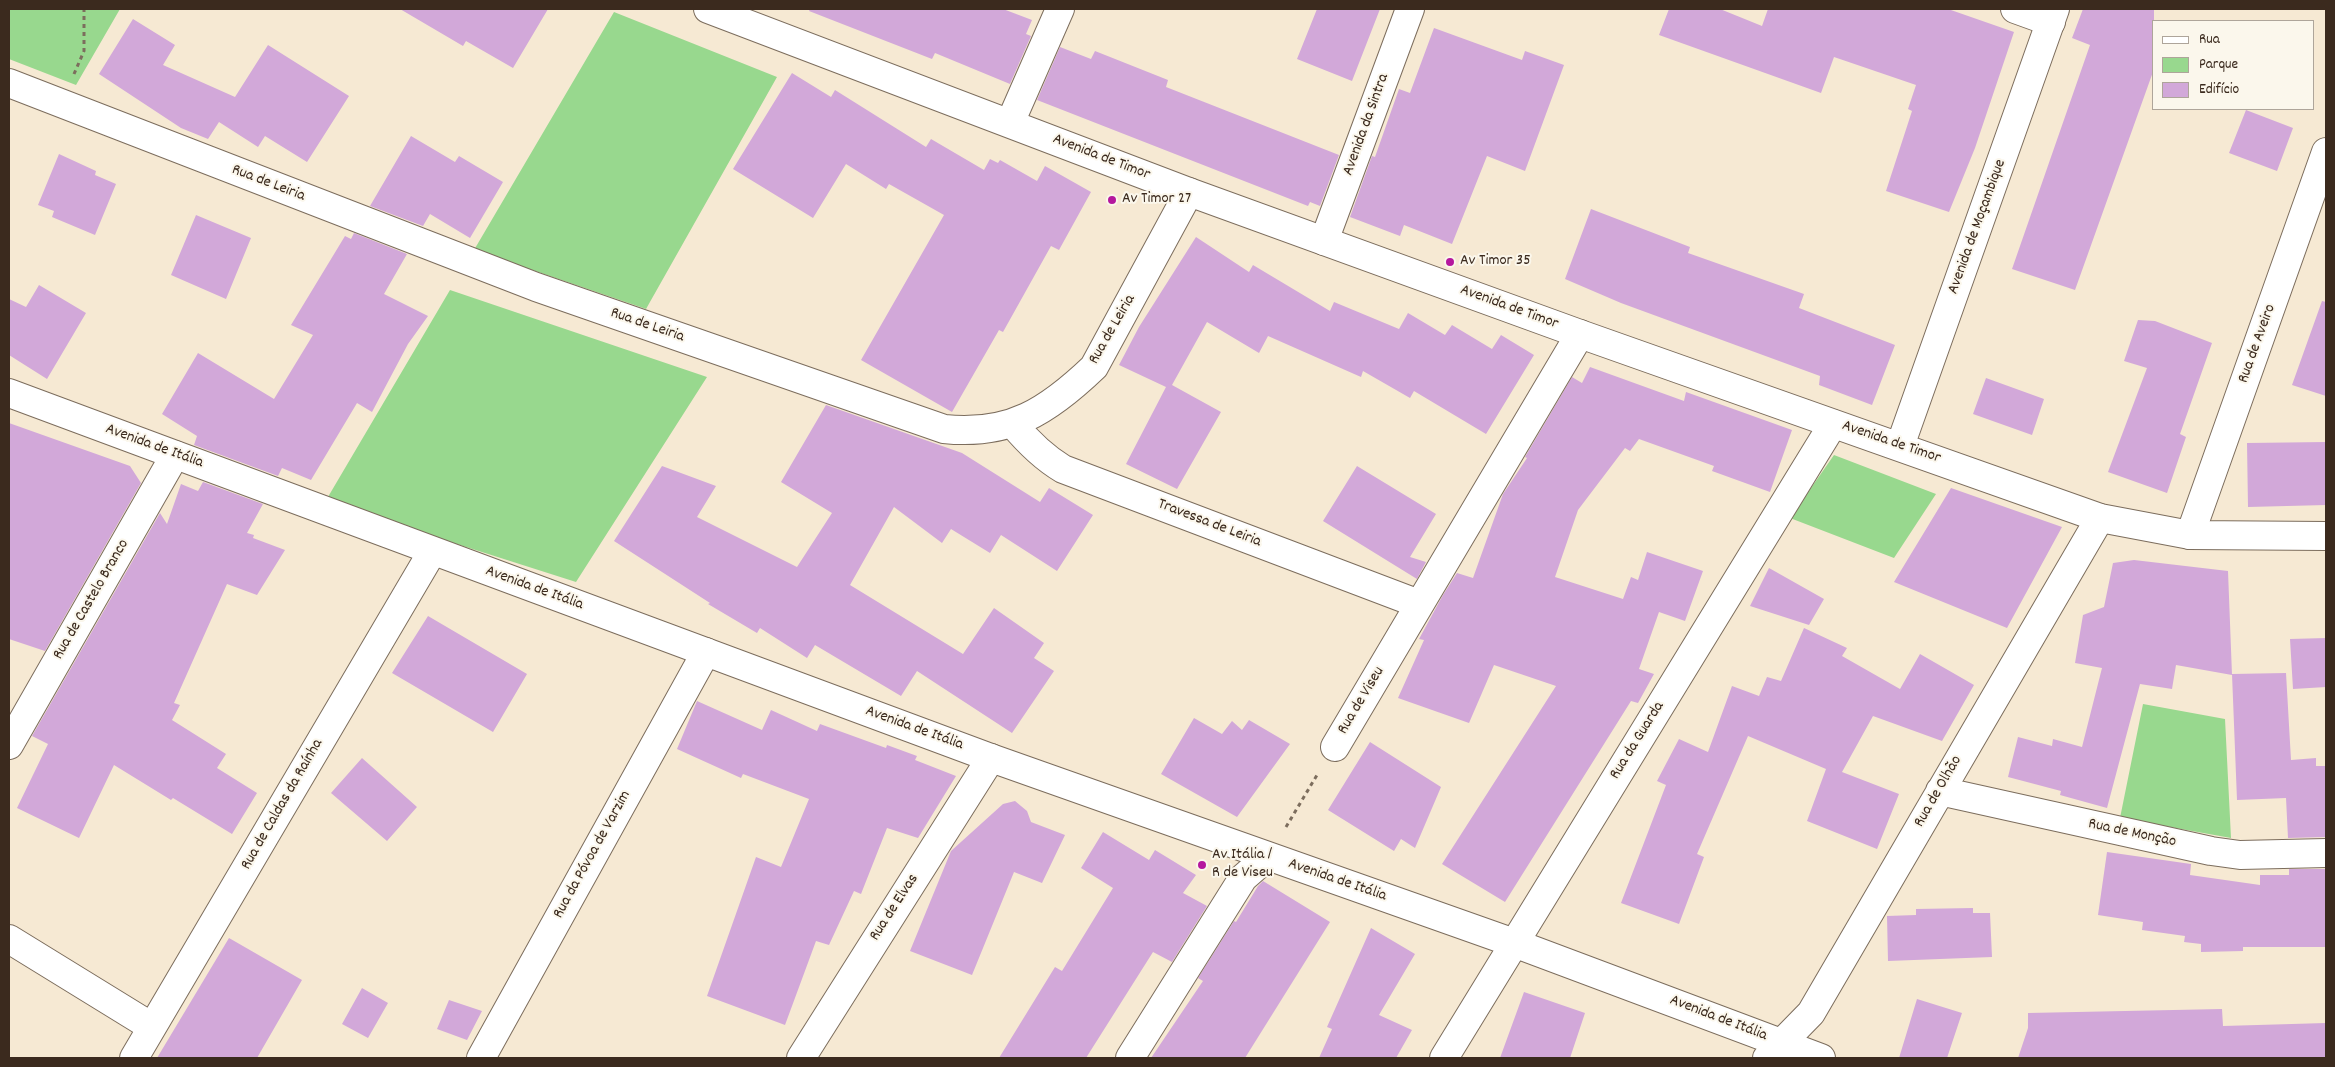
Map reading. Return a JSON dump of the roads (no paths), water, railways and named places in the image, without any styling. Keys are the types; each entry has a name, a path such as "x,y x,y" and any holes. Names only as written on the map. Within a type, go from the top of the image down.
{"street":[{"path":"1010,123 1060,9"},
{"name":"Avenida da Sintra","path":"1324,241 1410,9"},
{"path":"2015,9 2053,15"},
{"name":"Avenida de Timor","path":"722,11 1189,192 1580,334 2100,518 2190,535 2326,536"},
{"name":"Avenida de Moçambique","path":"1900,446 2053,15"},
{"name":"Rua de Leiria","path":"9,83 536,287 944,429 976,431 1013,424 1052,403 1094,367 1189,192"},
{"name":"Rua de Aveiro","path":"2190,535 2326,152"},
{"name":"Rua de Viseu","path":"1335,747 1580,334"},
{"name":"Avenida de Itália","path":"9,393 432,552 991,758 1514,943 1774,1051 1821,1058"},
{"name":"Travessa de Leiria","path":"1013,424 1047,459 1063,469 1419,604"},
{"name":"Rua da Guarda","path":"1444,1058 1833,424"},
{"name":"Rua de Castelo Branco","path":"9,745 175,455"},
{"name":"Rua de Olhão","path":"1774,1051 1811,1013 2100,518"},
{"name":"Rua de Caldas da Raínha","path":"134,1058 432,552"},
{"name":"Rua da Póvoa de Varzim","path":"481,1058 706,652"},
{"name":"Rua de Elvas","path":"801,1058 991,758"},
{"name":"Rua de Monção","path":"1940,791 2211,851 2240,855 2326,853"},
{"path":"1130,1058 1243,878 1267,857"},
{"path":"9,939 152,1027"}],"place":[{"name":"Av Timor 27","path":"1112,200"},
{"name":"Av Timor 35","path":"1450,262"},
{"name":"Av Itália / R de Viseu","path":"1202,865"}]}
